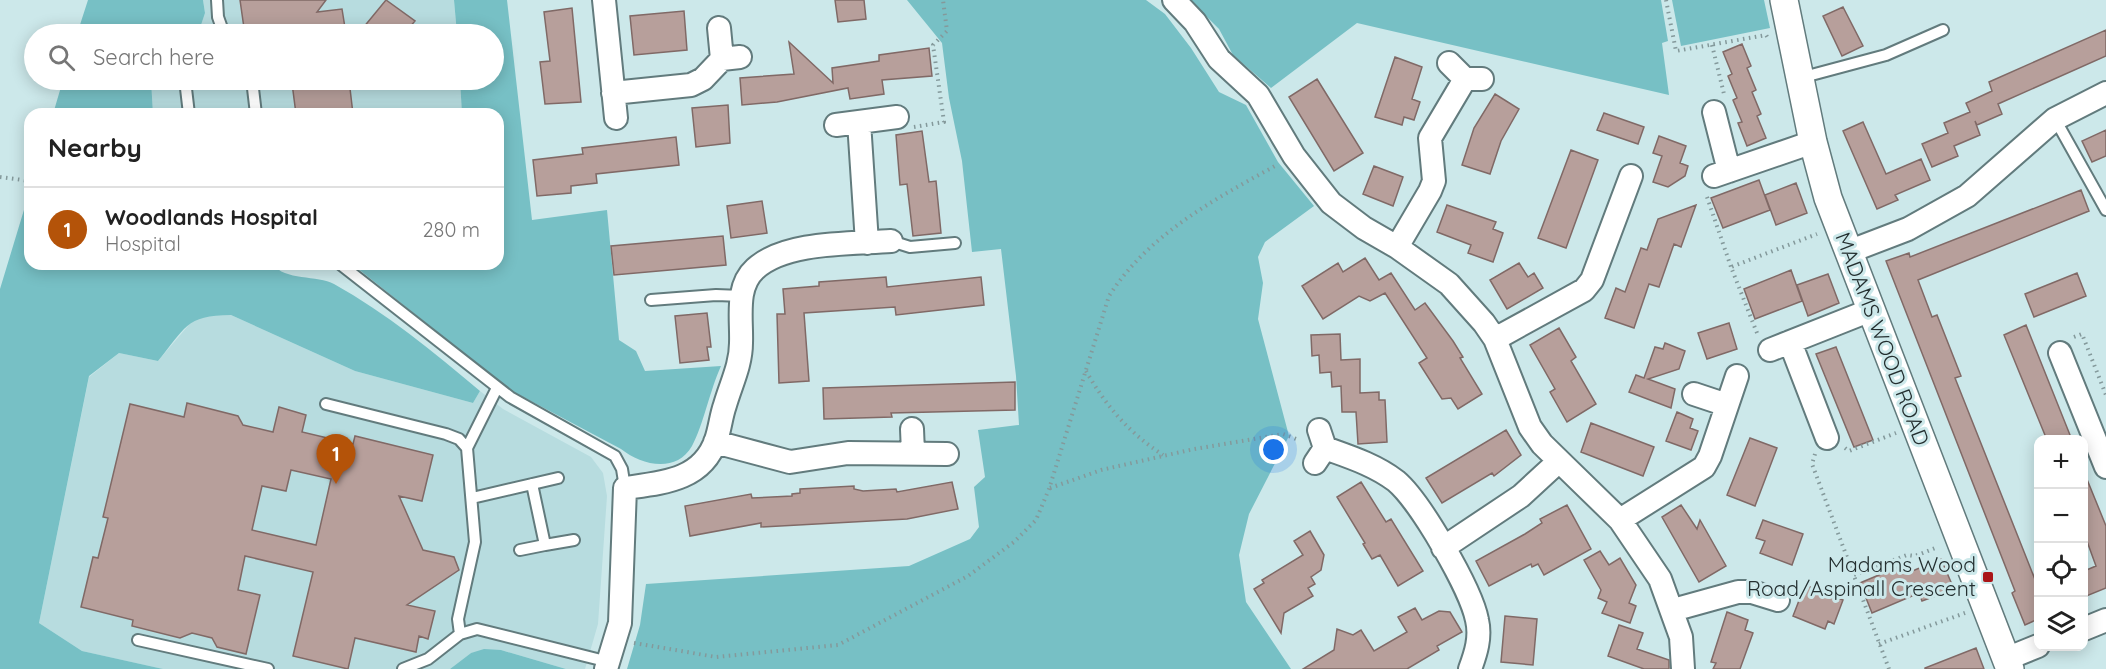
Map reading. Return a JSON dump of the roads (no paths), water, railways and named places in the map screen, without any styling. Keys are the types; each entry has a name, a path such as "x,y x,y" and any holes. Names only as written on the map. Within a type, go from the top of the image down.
{"street":[{"path":"604,0 616,118"},
{"path":"1174,0 1195,22 1219,59 1258,95 1294,156 1331,203 1364,228 1397,247 1449,284 1495,339 1530,427 1559,460 1620,520 1660,579 1681,637 1683,669"},
{"name":"MADAMS WOOD ROAD","path":"1784,0 1813,142 1838,226 2008,664"},
{"path":"613,93 691,85 703,79 731,58 719,28"},
{"path":"1397,247 1430,191 1434,170 1430,138 1465,74"},
{"path":"1848,252 1908,229 1967,196 2055,119 2106,93"},
{"path":"1714,111 1721,174 1813,142"},
{"path":"836,125 897,117"},
{"path":"859,122 867,243"},
{"path":"1495,339 1584,290 1592,280 1628,214 1631,176"},
{"path":"607,665 617,640 620,623 625,488 663,482 694,471 716,442 740,356 744,285 755,268 785,252 891,241"},
{"path":"1827,438 1780,346 1871,310"},
{"path":"2060,353 2099,429 2106,467"},
{"path":"1620,520 1704,467 1710,456 1737,376"},
{"path":"1694,394 1727,405"},
{"path":"912,429 913,453"},
{"path":"716,442 790,462 848,453 947,453"},
{"path":"1320,447 1366,463 1399,483 1443,548 1473,605 1478,621 1479,637 1470,669"},
{"path":"1443,548 1521,496 1559,460"},
{"path":"1673,610 1723,595 1752,582 1778,600"},
{"path":"2088,627 2106,620"},
{"path":"2008,664 2034,648"}],"lane":[{"path":"217,0 220,24"},
{"path":"1800,78 1880,57 1943,30"},
{"path":"186,90 188,108"},
{"path":"253,90 255,108"},
{"path":"2055,119 2106,210"},
{"path":"891,241 910,247 955,243"},
{"path":"348,270 497,388 615,456 622,469 625,488"},
{"path":"651,300 716,295 742,296"},
{"path":"460,634 458,619 475,542 467,448 497,388"},
{"path":"326,404 446,434 459,439 467,448"},
{"path":"472,498 558,478"},
{"path":"532,484 544,545"},
{"path":"520,550 574,540"},
{"path":"403,669 428,659 460,634 477,629 607,665"},
{"path":"138,640 268,669"}],"place":[{"name":"Woodlands Hospital","path":"336,484"},
{"name":"Madams Wood Road/Aspinall Crescent","path":"1988,577"}]}
